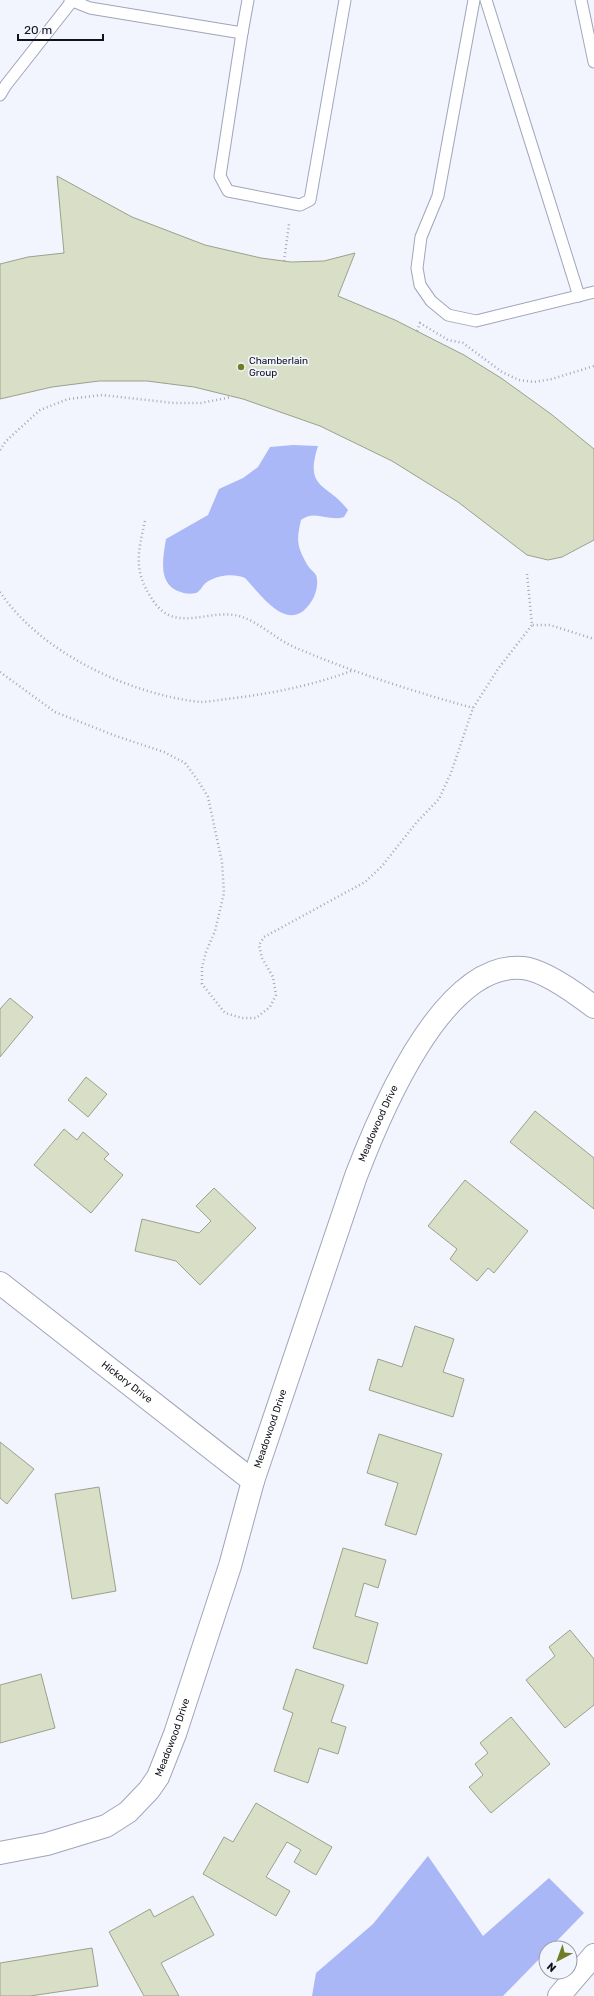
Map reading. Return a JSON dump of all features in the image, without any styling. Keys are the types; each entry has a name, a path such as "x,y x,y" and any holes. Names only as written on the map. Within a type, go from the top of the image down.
{"street":[{"name":"Meadowood Drive","path":"0,1853 47,1844 106,1826 128,1812 149,1790 158,1777 175,1734 230,1566 253,1481 356,1176 373,1130 394,1088 421,1041 438,1016 456,997 489,974 506,969 523,968 541,973 559,983 594,1007"},
{"name":"Hickory Drive","path":"0,1283 253,1481"},
{"path":"559,1996 594,1955"}],"lane":[{"path":"248,0 220,176 228,191 300,205 310,200 345,0"},
{"path":"474,0 438,196 421,238 417,268 420,285 431,301 448,315 476,320 594,292"},
{"path":"486,0 579,296"},
{"path":"580,0 594,62"},
{"path":"0,95 6,85 71,1 90,8 242,33"}],"path":[{"path":"284,261 292,204"},
{"path":"417,332 420,323 448,340 463,343 502,372 519,380 534,382 552,379 594,366"},
{"path":"0,450 6,441 40,410 68,399 102,395 174,403 201,403 232,397"},
{"path":"145,521 138,553 143,586 154,602 167,614 183,618 224,613 242,617 280,641 352,670 473,708"},
{"path":"0,672 55,712 116,736 164,752 185,763 197,779 208,797 222,862 224,893 216,931 206,952 202,967 202,984 225,1013 242,1018 256,1018 270,1007 276,995 273,977 262,958 259,945 264,937 365,882 382,866 416,823 439,799 451,773 473,708 498,669 532,625 528,574"},
{"path":"0,592 33,628 89,667 126,684 161,694 201,702 240,698 321,682 352,670"},
{"path":"532,625 550,625 594,639"}],"shaded area":[{"path":"293,445 318,446 314,460 314,471 316,478 320,484 348,510 344,517 333,518 311,516 301,520 298,533 298,544 308,566 317,578 316,589 311,602 303,611 294,615 285,614 276,610 245,578 241,576 221,576 205,583 196,593 184,593 173,588 168,583 163,570 166,539 208,515 219,489 243,478 258,467 270,447"},
{"path":"428,1856 483,1936 549,1878 584,1913 558,1940 538,1940 538,1960 503,1996 312,1996 316,1973 373,1924"}],"building":[{"name":"Chamberlain Group","path":"57,176 132,217 205,245 261,258 291,262 324,261 355,253 338,296 395,320 464,355 501,378 551,414 594,449 594,540 562,557 548,560 527,555 458,502 392,461 320,426 243,399 194,387 147,381 99,381 52,387 0,399 0,264 28,257 64,253"},
{"path":"10,998 33,1017 0,1057 0,1009"},
{"path":"86,1077 107,1094 88,1117 68,1100"},
{"path":"535,1111 594,1158 594,1209 510,1142"},
{"path":"64,1129 77,1140 83,1132 109,1154 104,1159 123,1175 91,1213 34,1165"},
{"path":"465,1180 528,1231 494,1273 488,1268 477,1281 450,1259 457,1249 428,1226"},
{"path":"214,1188 256,1228 200,1285 176,1261 135,1251 142,1219 199,1233 211,1221 196,1206"},
{"path":"415,1326 454,1339 443,1372 464,1379 453,1417 369,1390 378,1359 402,1367"},
{"path":"379,1434 442,1454 416,1535 385,1525 398,1483 367,1473"},
{"path":"0,1442 34,1469 7,1504 0,1498"},
{"path":"99,1487 116,1591 72,1599 55,1494"},
{"path":"343,1548 386,1560 378,1588 364,1583 355,1616 378,1623 367,1664 313,1648"},
{"path":"570,1630 594,1659 594,1705 565,1728 526,1680 555,1656 549,1647"},
{"path":"296,1669 344,1685 331,1722 346,1727 338,1754 319,1748 308,1783 274,1771 293,1713 283,1709"},
{"path":"41,1674 55,1728 0,1743 0,1685"},
{"path":"511,1717 550,1764 491,1813 469,1787 483,1775 475,1764 488,1753 480,1743"},
{"path":"256,1803 332,1847 316,1875 294,1862 301,1850 287,1842 266,1877 290,1891 276,1916 203,1874 224,1837 233,1842"},
{"path":"193,1896 214,1935 161,1963 179,1996 144,1996 109,1932 150,1909 154,1917"},
{"path":"92,1948 98,1986 30,1996 0,1996 0,1963"}],"place":[{"name":"Chamberlain Group","path":"241,367"}]}
